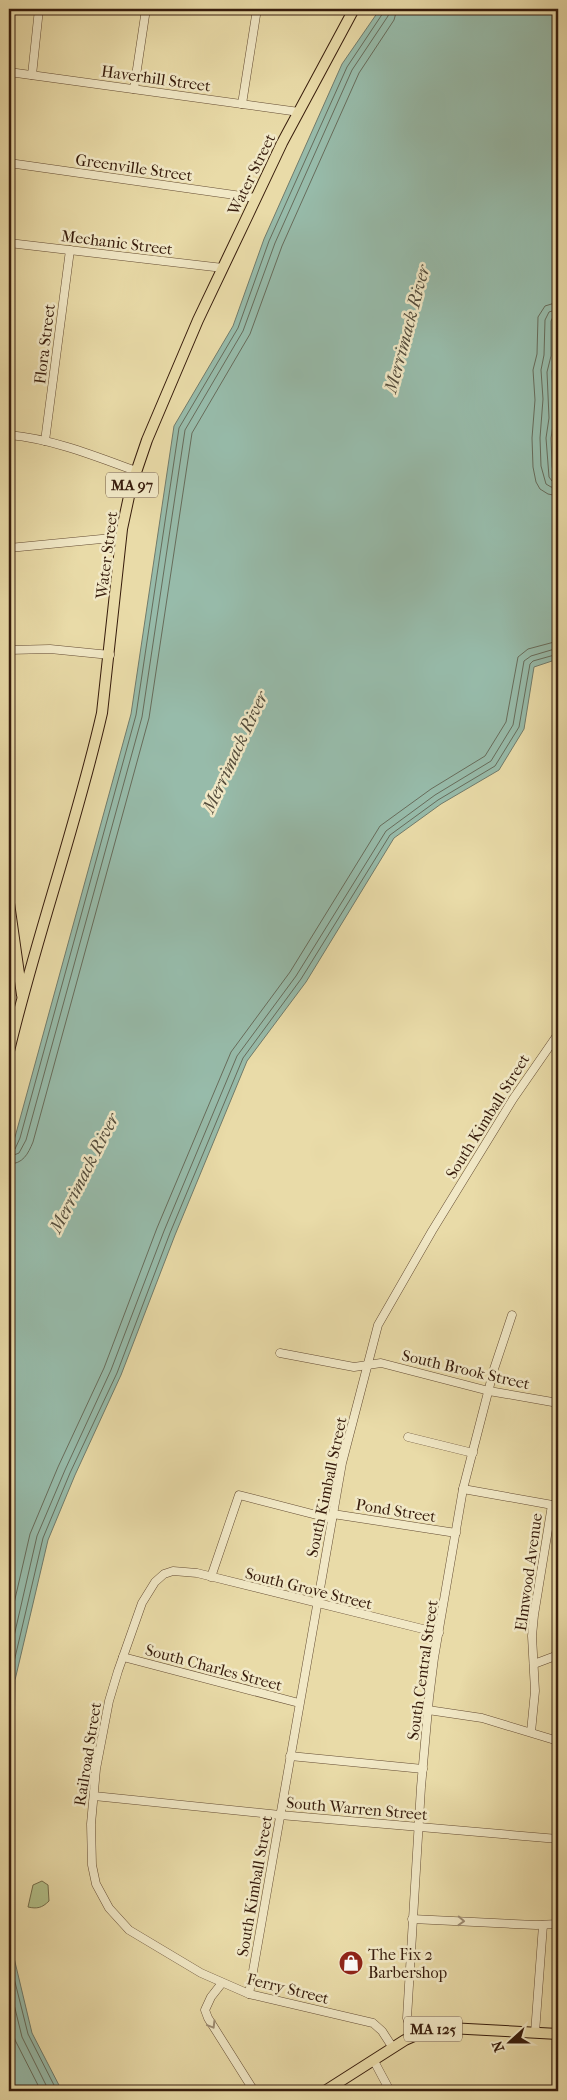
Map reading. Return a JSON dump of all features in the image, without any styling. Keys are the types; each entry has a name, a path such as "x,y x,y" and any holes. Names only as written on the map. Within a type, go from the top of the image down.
{"main road":[{"name":"Water Street","path":"9,1051 22,999 96,741 105,698 122,537 131,487 136,471 166,391 222,268 299,112 354,9"},
{"path":"9,903 10,925 22,999"},
{"name":"MA 125","path":"325,2091 413,2036 428,2030 439,2028 557,2034"}],"street":[{"path":"32,75 39,9"},
{"path":"134,89 146,9"},
{"path":"242,104 257,9"},
{"name":"Haverhill Street","path":"9,72 299,112"},
{"name":"Greenville Street","path":"9,163 256,198"},
{"name":"Mechanic Street","path":"9,243 222,268"},
{"name":"Flora Street","path":"45,441 70,250"},
{"path":"9,435 45,441 74,449 136,471"},
{"path":"9,548 122,537"},
{"path":"9,650 50,649 110,655"},
{"name":"South Kimball Street","path":"249,1994 342,1463 378,1325 389,1302 513,1099 558,1034"},
{"name":"South Central Street","path":"413,2036 407,2018 418,1827 428,1710 463,1489 494,1369 512,1315"},
{"name":"South Brook Street","path":"280,1352 354,1367 381,1364 489,1391 558,1403"},
{"path":"408,1437 473,1453"},
{"path":"463,1489 555,1506"},
{"name":"Pond Street","path":"211,1577 239,1495 333,1516 456,1533"},
{"name":"Elmwood Avenue","path":"531,1732 534,1691 532,1636 534,1615 555,1506"},
{"name":"South Grove Street","path":"173,1572 196,1573 439,1633"},
{"name":"Railroad Street","path":"120,1922 102,1898 96,1884 92,1865 91,1824 101,1735 109,1701 136,1618 156,1582 164,1574 173,1572"},
{"path":"534,1664 558,1655"},
{"name":"South Charles Street","path":"123,1657 299,1703"},
{"path":"428,1710 482,1718 558,1741"},
{"path":"290,1756 423,1769"},
{"name":"South Warren Street","path":"94,1796 558,1839"},
{"path":"412,1918 543,1925 558,1924"},
{"name":"Ferry Street","path":"120,1922 150,1943 222,1983 249,1994 276,2002 373,2023 382,2031 393,2048"},
{"path":"535,2033 543,1925"},
{"path":"222,1983 211,1997 205,2010 208,2018 254,2091"},
{"path":"556,2091 557,2034"},
{"path":"374,2061 390,2091"}],"green space":[{"path":"42,1881 48,1885 49,1901 39,1907 28,1907 33,1885"}],"water":[{"name":"Merrimack River","path":"380,9 558,9 558,291 555,334 556,356 552,371 554,419 551,438 552,466 554,477 558,478 558,659 534,667 524,729 499,770 441,804 394,838 306,982 247,1061 175,1235 121,1375 75,1475 48,1540 15,1680 13,1792 9,1841 9,1150 15,1137 131,714 174,426 233,326 264,239 342,64"},
{"path":"9,1937 32,2033 62,2091 9,2091"}],"place":[{"name":"The Fix 2 Barbershop","path":"351,1963"}]}
